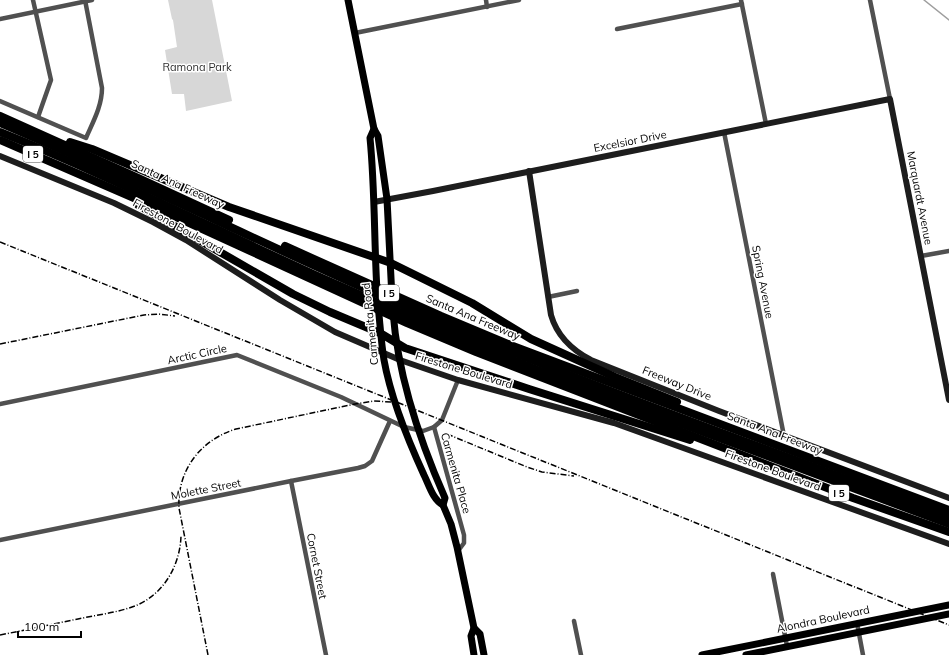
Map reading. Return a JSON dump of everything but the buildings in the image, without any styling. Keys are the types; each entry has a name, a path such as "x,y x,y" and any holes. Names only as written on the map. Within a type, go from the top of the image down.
{"highway":[{"name":"Santa Ana Freeway","path":"0,116 448,319 513,346 949,510"},
{"path":"0,123 114,173 369,291 511,351 617,393 949,517"},
{"path":"31,129 92,149 228,207 391,263 472,302 531,339 615,378 688,406 754,437"},
{"path":"0,132 118,182 371,300 471,343 535,369 949,524"},
{"name":"I 5","path":"0,140 66,168 407,324 547,380 853,498 949,532"},
{"path":"66,168 104,189 146,209 293,294 330,312 380,333 405,348 670,434 731,451"}],"main road":[{"name":"Carmenita Road","path":"348,0 374,129 378,136 388,199 396,343 408,397 424,448 445,498 443,505 451,524 458,551 474,628 471,636 474,655"},
{"name":"Carmenita Road","path":"374,129 370,138 374,202 374,234 380,333 384,360 400,417 437,502 443,505"},
{"name":"Alondra Boulevard","path":"702,655 949,605"},
{"name":"Alondra Boulevard","path":"746,655 949,614"},
{"name":"Carmenita Road","path":"474,628 480,634 484,655"}],"street":[{"path":"33,0 51,80 38,117"},
{"path":"0,18 92,0"},
{"path":"486,0 487,7"},
{"path":"355,33 519,0"},
{"name":"Marquardt Avenue","path":"870,0 949,400"},
{"path":"0,101 86,138 98,109 102,95 102,88 86,1"},
{"path":"617,29 742,2 766,124"},
{"name":"Excelsior Drive","path":"374,202 890,99"},
{"name":"Spring Avenue","path":"724,132 784,436"},
{"name":"Firestone Boulevard","path":"0,156 100,197 153,222 186,240 280,300 335,332 400,360 458,380 614,424 949,544"},
{"name":"Freeway Drive","path":"529,171 551,315 557,330 570,346 582,355 719,411 949,498"},
{"path":"921,256 949,251"},
{"path":"548,297 577,291"},
{"name":"Arctic Circle","path":"0,404 237,355 341,397 404,427 423,430 434,427"},
{"name":"Carmenita Place","path":"458,380 442,420 434,427 464,535 464,543 458,551"},
{"name":"Molette Street","path":"0,540 365,466 372,461 376,454 390,421"},
{"name":"Cornet Street","path":"291,481 326,655"},
{"path":"773,574 787,646"},
{"path":"574,621 581,655"},
{"path":"857,623 863,655"}],"green space":[{"name":"Ramona Park","path":"168,0 212,0 232,101 186,111 184,94 172,94 165,50 177,47"}],"waterway":[{"path":"924,0 949,20"}],"railway":[{"path":"0,242 949,625"},
{"path":"0,344 144,315 159,314 175,316"},
{"path":"208,655 179,508 179,494 182,482 193,459 212,441 223,434 236,429 355,404 374,401 391,402"},
{"path":"447,434 542,472 574,476"},
{"path":"0,635 119,611 143,602 160,588 173,569 180,548 181,536"}]}
